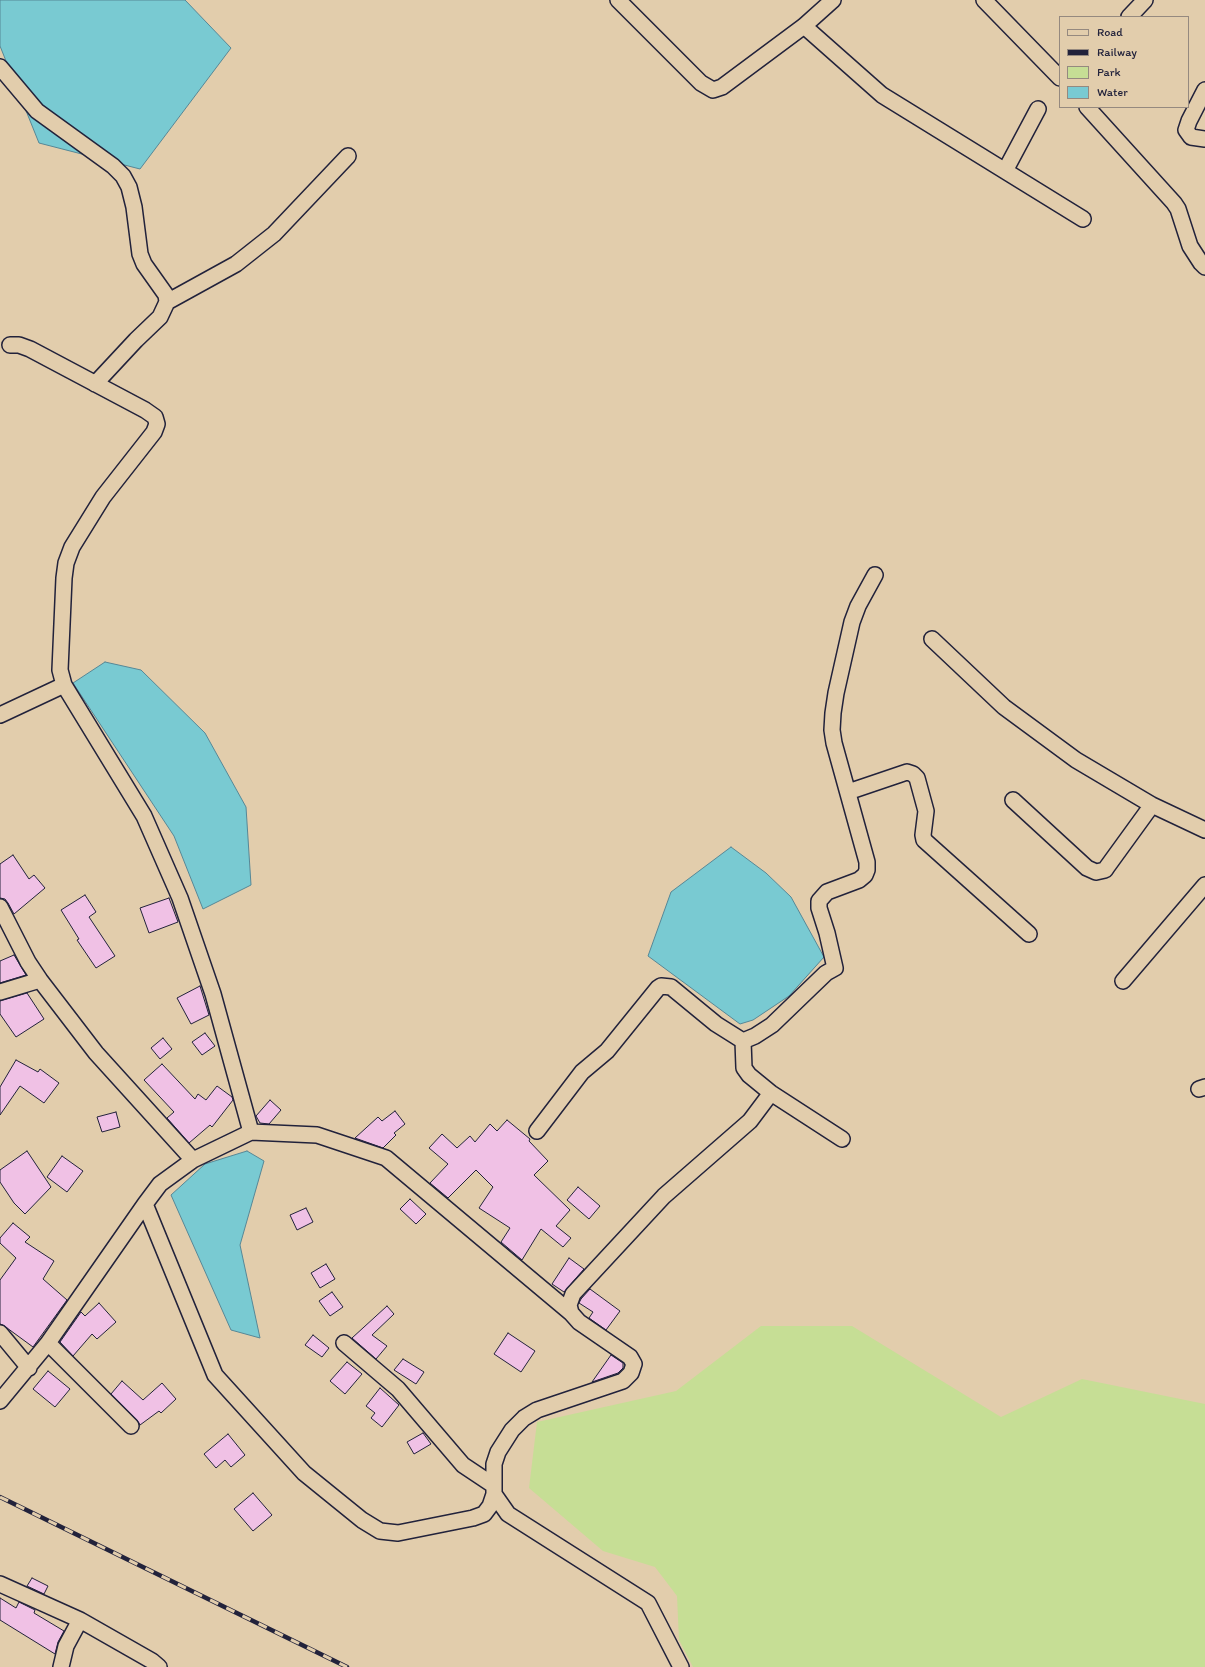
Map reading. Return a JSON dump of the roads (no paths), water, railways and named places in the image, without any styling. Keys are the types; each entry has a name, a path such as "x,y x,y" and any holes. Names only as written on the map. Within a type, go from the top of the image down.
{"street":[{"path":"618,0 701,83 713,90 722,87 804,26 833,0"},
{"path":"984,0 1059,77"},
{"path":"1130,16 1145,0"},
{"path":"804,26 882,95 1082,219"},
{"path":"0,67 37,111 113,166 122,176 129,187 134,207 140,254 144,264 166,295 167,302 160,317 136,340 95,384"},
{"path":"1205,90 1189,120 1186,130 1191,136 1205,139"},
{"path":"1088,108 1174,203 1178,209 1190,246 1205,267"},
{"path":"1005,171 1038,109"},
{"path":"167,302 236,264 274,234 348,156"},
{"path":"10,345 30,349 146,410 155,417 158,424 154,432 103,497 72,547 64,578 60,670 64,685 144,816 180,898 213,994 251,1132"},
{"path":"743,1041 755,1036 772,1025 826,973 835,968 827,933 819,908 819,901 827,892 859,880 865,875 867,870 867,862 834,743 832,730 836,693 852,622 858,606 875,575"},
{"path":"932,639 1004,707 1076,760 1152,805 1205,830"},
{"path":"0,715 64,685"},
{"path":"848,792 907,772 913,774 917,778 926,811 923,835 924,840 1029,934"},
{"path":"1013,800 1087,868 1096,872 1105,870 1108,867 1152,805"},
{"path":"1124,981 1205,885"},
{"path":"0,907 28,962 40,980 96,1053 193,1160"},
{"path":"0,992 40,980"},
{"path":"538,1131 582,1072 607,1051 661,986 671,987 716,1024 743,1041"},
{"path":"743,1041 745,1070 771,1093 842,1139"},
{"path":"571,1313 569,1305 573,1294 664,1196 750,1121 771,1093"},
{"path":"0,1401 29,1368 48,1343 145,1204 160,1184 193,1160 251,1132 316,1135 386,1158 571,1313 579,1322 630,1357 634,1364 631,1373 623,1381 537,1410 524,1418 512,1430 498,1452 494,1464 493,1490 490,1506 484,1514 473,1518 398,1533 380,1531 362,1520 304,1474 215,1375 145,1204"},
{"path":"0,1333 29,1368"},
{"path":"48,1343 131,1426"},
{"path":"344,1343 398,1389 463,1465 493,1490 508,1514 648,1602 681,1667"},
{"path":"0,1584 80,1620 152,1661 159,1667"},
{"path":"61,1667 66,1646 80,1620"}],"water":[{"path":"0,0 185,0 231,48 140,169 39,143 0,46"},
{"path":"105,662 141,670 205,733 246,807 251,885 203,909 174,836 73,683"},
{"path":"731,847 766,873 791,897 824,957 789,996 753,1020 740,1024 648,956 671,892"},
{"path":"247,1151 264,1161 240,1245 260,1338 231,1330 171,1195 205,1164"}],"railway":[{"path":"0,1497 347,1667"}]}
